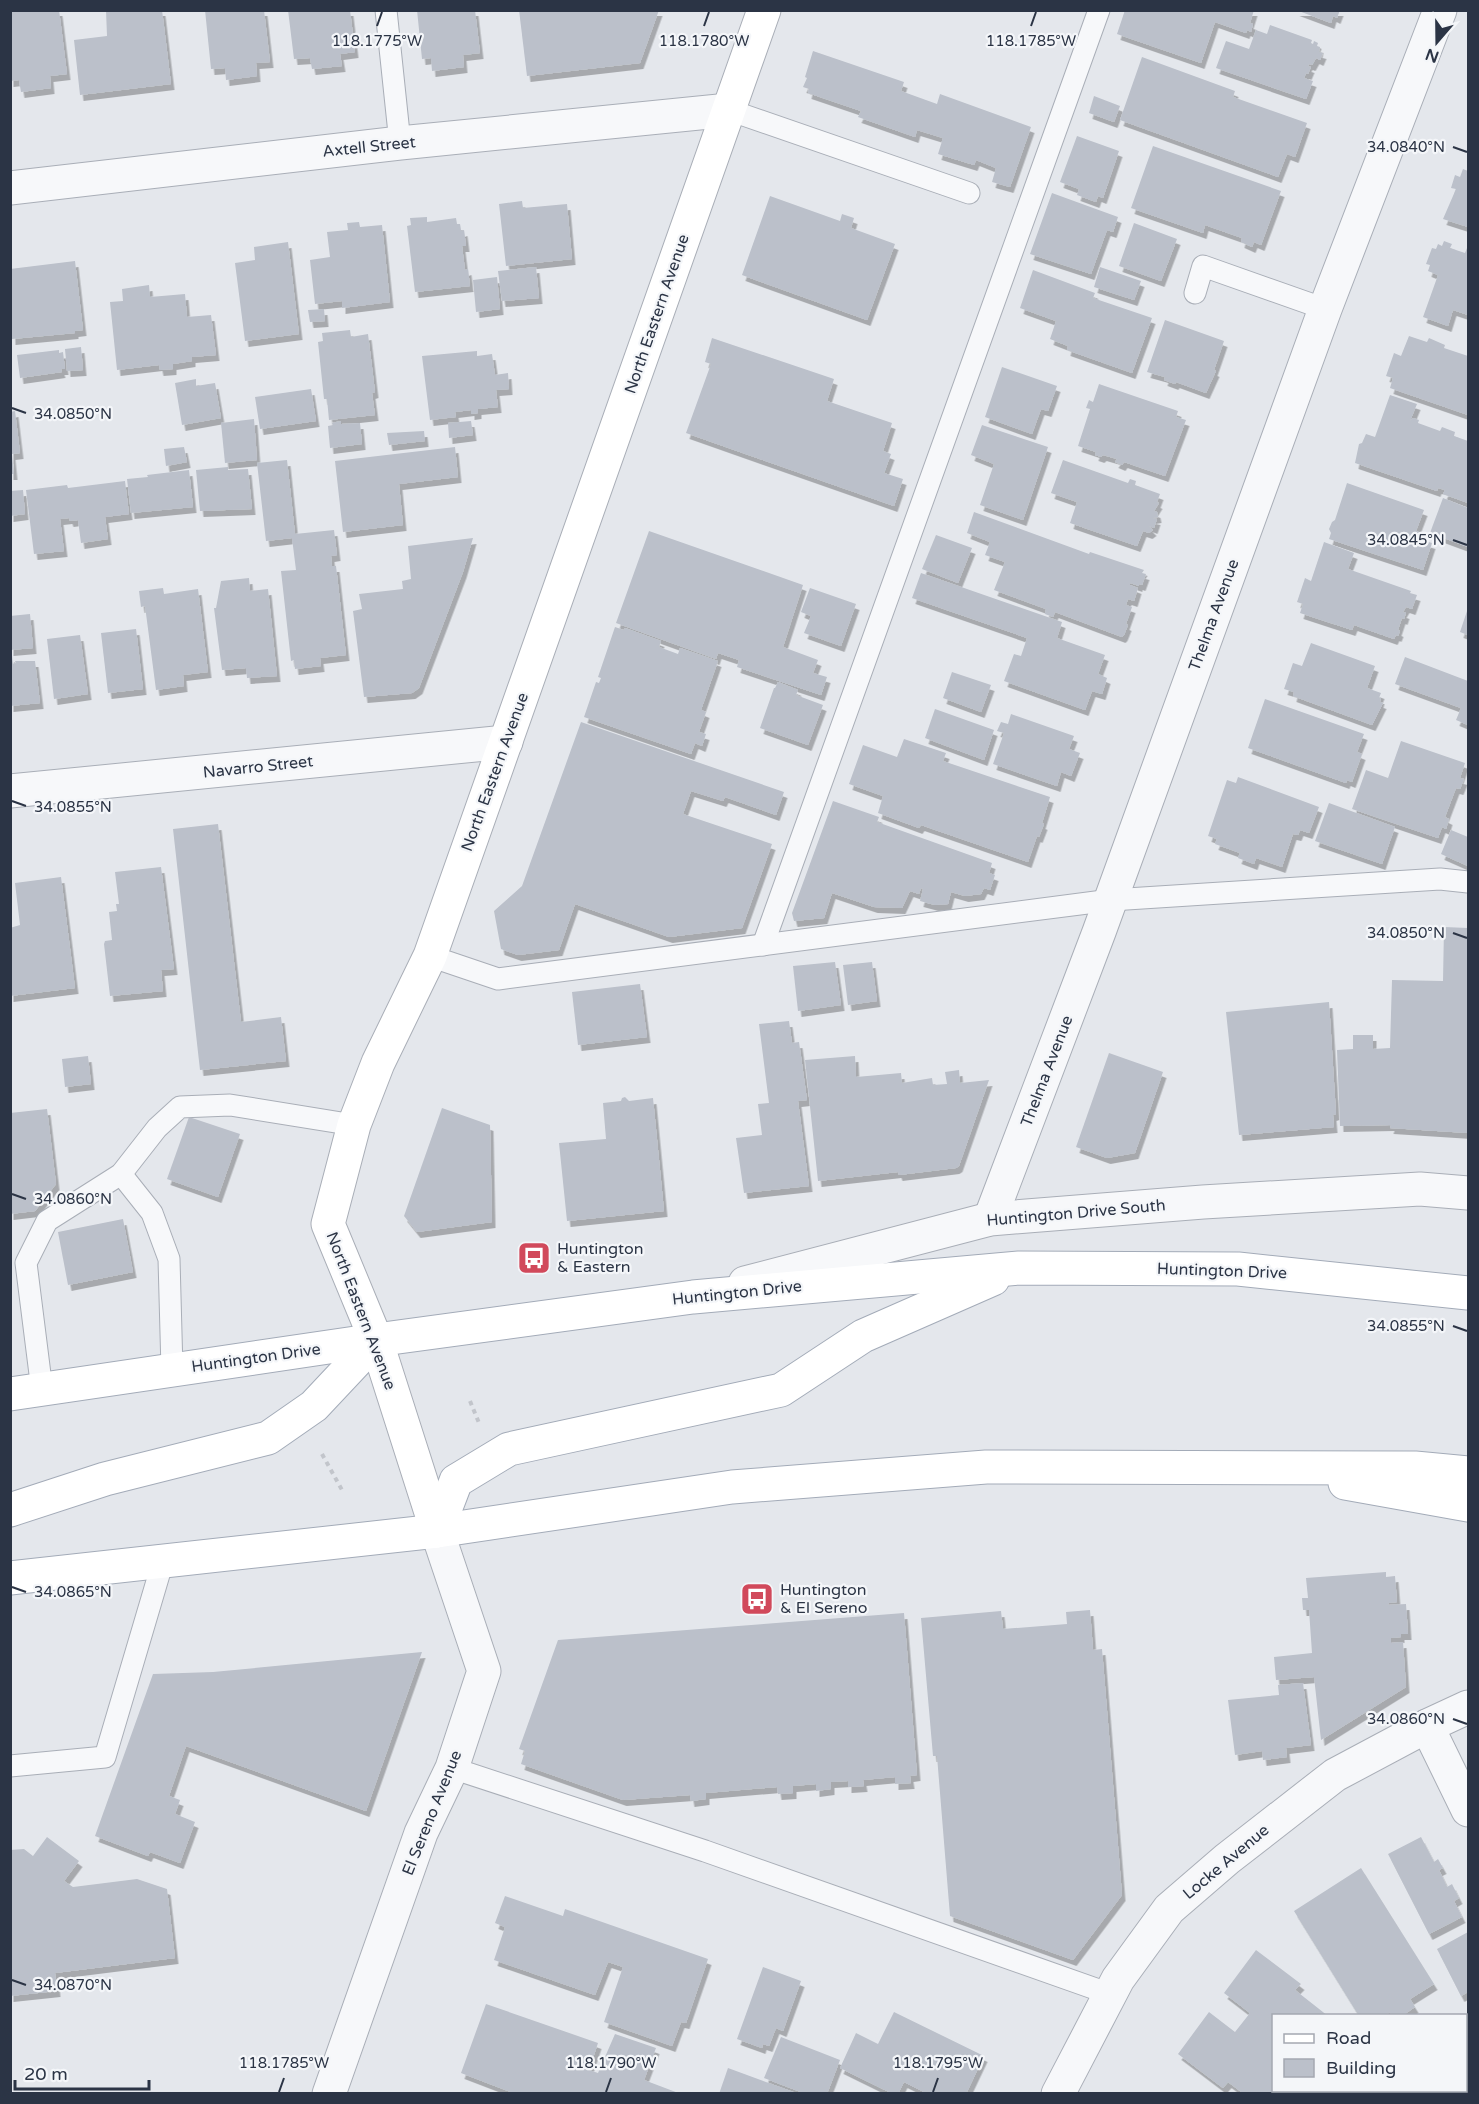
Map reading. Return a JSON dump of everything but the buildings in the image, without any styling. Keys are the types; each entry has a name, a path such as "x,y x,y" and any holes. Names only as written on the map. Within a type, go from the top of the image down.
{"main road":[{"name":"North Eastern Avenue","path":"437,1531 376,1340 328,1224 354,1125 378,1063 430,956 764,10"},
{"name":"Huntington Drive","path":"26,1392 376,1340 693,1297 1019,1268 1238,1269 1468,1293"},
{"path":"437,1531 456,1481 509,1449 781,1390 863,1336 1019,1268"},
{"path":"10,1510 105,1479 268,1438 314,1406 376,1340"},
{"path":"10,1578 437,1531 732,1487 986,1467 1415,1468 1468,1473"},
{"path":"1261,1467 1468,1505"}],"street":[{"name":"Thelma Avenue","path":"990,1219 1111,900 1325,309 1440,10"},
{"name":"Axtell Street","path":"10,188 400,143 729,110"},
{"name":"Navarro Street","path":"10,791 506,742"},
{"name":"Huntington Drive South","path":"693,1297 990,1219 1203,1202 1408,1190 1468,1193"},
{"name":"El Sereno Avenue","path":"329,2094 421,1833 452,1768 484,1671 437,1531"},
{"name":"Locke Avenue","path":"1058,2094 1118,1979 1169,1909 1227,1859 1335,1774 1468,1707"},
{"path":"1427,1726 1468,1810"}],"lane":[{"path":"386,10 400,143"},
{"path":"763,945 1099,10"},
{"path":"729,110 969,193"},
{"path":"1195,293 1203,266 1325,309"},
{"path":"430,956 498,980 1111,900 1440,879 1468,882"},
{"path":"26,1392 26,1263 47,1221 121,1174 157,1128 180,1107 230,1105 354,1125"},
{"path":"121,1174 152,1214 169,1259 172,1370"},
{"path":"10,1766 105,1757 163,1561"},
{"path":"452,1768 705,1851 1110,1994"}],"path":[{"path":"470,1401 481,1429"},
{"path":"322,1454 342,1490"}],"place":[{"name":"Huntington & Eastern","path":"534,1258"},
{"name":"Huntington & El Sereno","path":"757,1599"}]}
